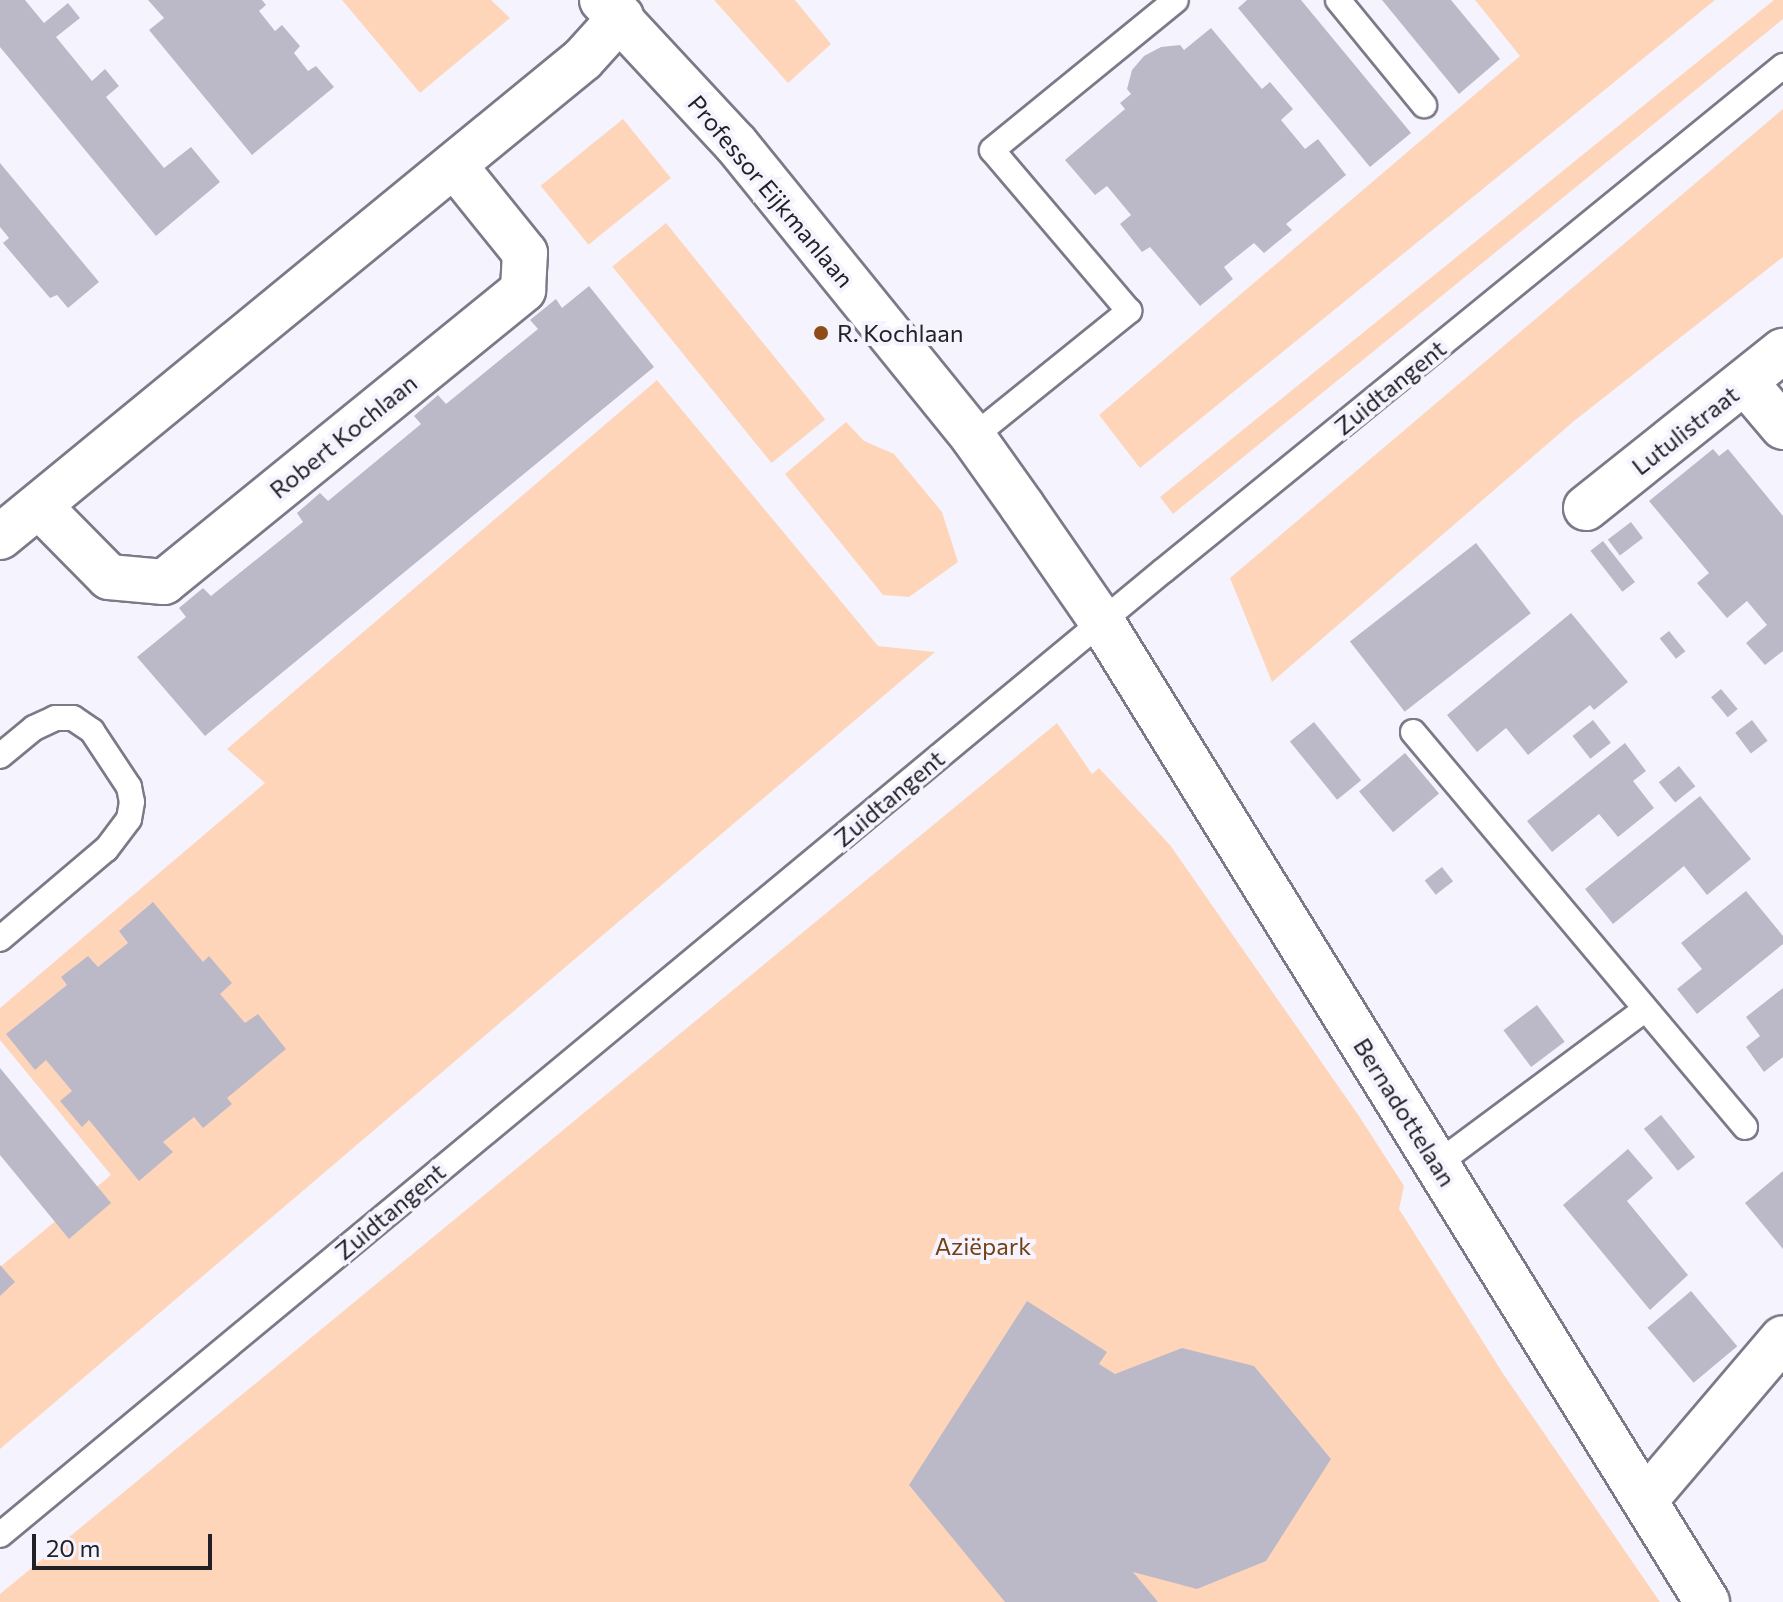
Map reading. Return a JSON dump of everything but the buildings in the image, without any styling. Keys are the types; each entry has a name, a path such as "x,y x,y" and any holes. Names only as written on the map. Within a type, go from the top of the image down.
{"street":[{"name":"Professor Eijkmanlaan","path":"611,9 736,144 973,437 1102,622"},
{"path":"0,537 41,508 583,59 611,9"},
{"name":"Robert Kochlaan","path":"41,508 109,577 164,582 523,290 525,253 454,165"},
{"name":"Lutulistraat","path":"1586,508 1783,351"},
{"path":"1745,382 1783,427"},
{"name":"Bernadottelaan","path":"1102,622 1707,1602"},
{"path":"1646,1499 1783,1338"}],"lane":[{"path":"973,437 1129,311 992,150 1176,0"},
{"path":"1338,0 1424,105"},
{"name":"Zuidtangent","path":"0,1535 1102,622 1783,66"},
{"path":"0,756 34,728 55,718 73,718 92,731 129,787 132,802 129,819 106,849 0,939"},
{"path":"1413,732 1745,1127"},
{"path":"1437,1164 1644,1010"}],"green space":[{"path":"342,0 491,0 510,18 420,93"},
{"path":"714,0 795,0 831,44 788,83"},
{"path":"1475,0 1715,0 1140,468 1099,415 1520,56"},
{"path":"1774,0 1783,0 1783,19 1173,514 1160,497"},
{"path":"1783,109 1783,257 1574,421 1272,682 1230,578"},
{"path":"623,119 671,178 588,245 541,186"},
{"path":"666,223 825,420 772,463 612,266"},
{"path":"657,380 878,646 935,652 0,1449 0,1267 111,1175 0,1040 0,1008 265,783 227,749"},
{"path":"846,422 864,441 894,454 942,512 958,562 909,597 883,595 785,474"},
{"name":"Aziëpark","path":"1057,723 1092,774 1099,768 1170,845 1359,1116 1404,1186 1399,1209 1504,1375 1660,1602 0,1602 0,1594"}],"place":[{"name":"R. Kochlaan","path":"821,333"}]}
